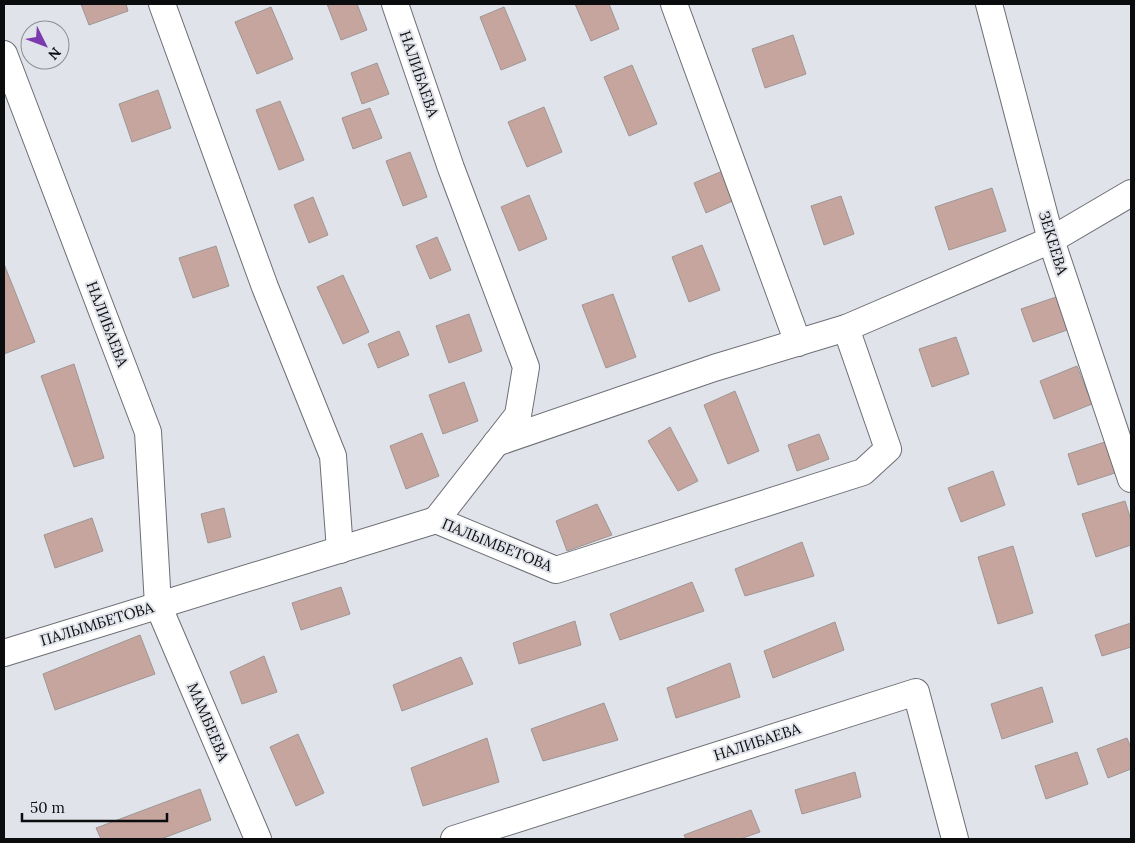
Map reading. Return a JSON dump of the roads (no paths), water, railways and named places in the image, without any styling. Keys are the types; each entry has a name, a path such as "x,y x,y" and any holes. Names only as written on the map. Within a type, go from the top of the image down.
{"street":[{"path":"162,4 265,287 333,456 340,550"},
{"name":"НАЛИБАЕВА","path":"395,4 451,168 526,367 518,415 436,520"},
{"path":"674,4 798,343"},
{"name":"ЗЕКЕЕВА","path":"989,4 1051,240 1131,479"},
{"name":"НАЛИБАЕВА","path":"4,54 148,432 158,605"},
{"path":"496,443 714,368 846,328 1051,240 1131,193"},
{"name":"ПАЛЫМБЕТОВА","path":"4,653 436,520 556,570 863,472 888,449 846,328"},
{"name":"МАМБЕЕВА","path":"158,605 258,839"},
{"name":"НАЛИБАЕВА","path":"454,839 916,692 955,839"}]}
